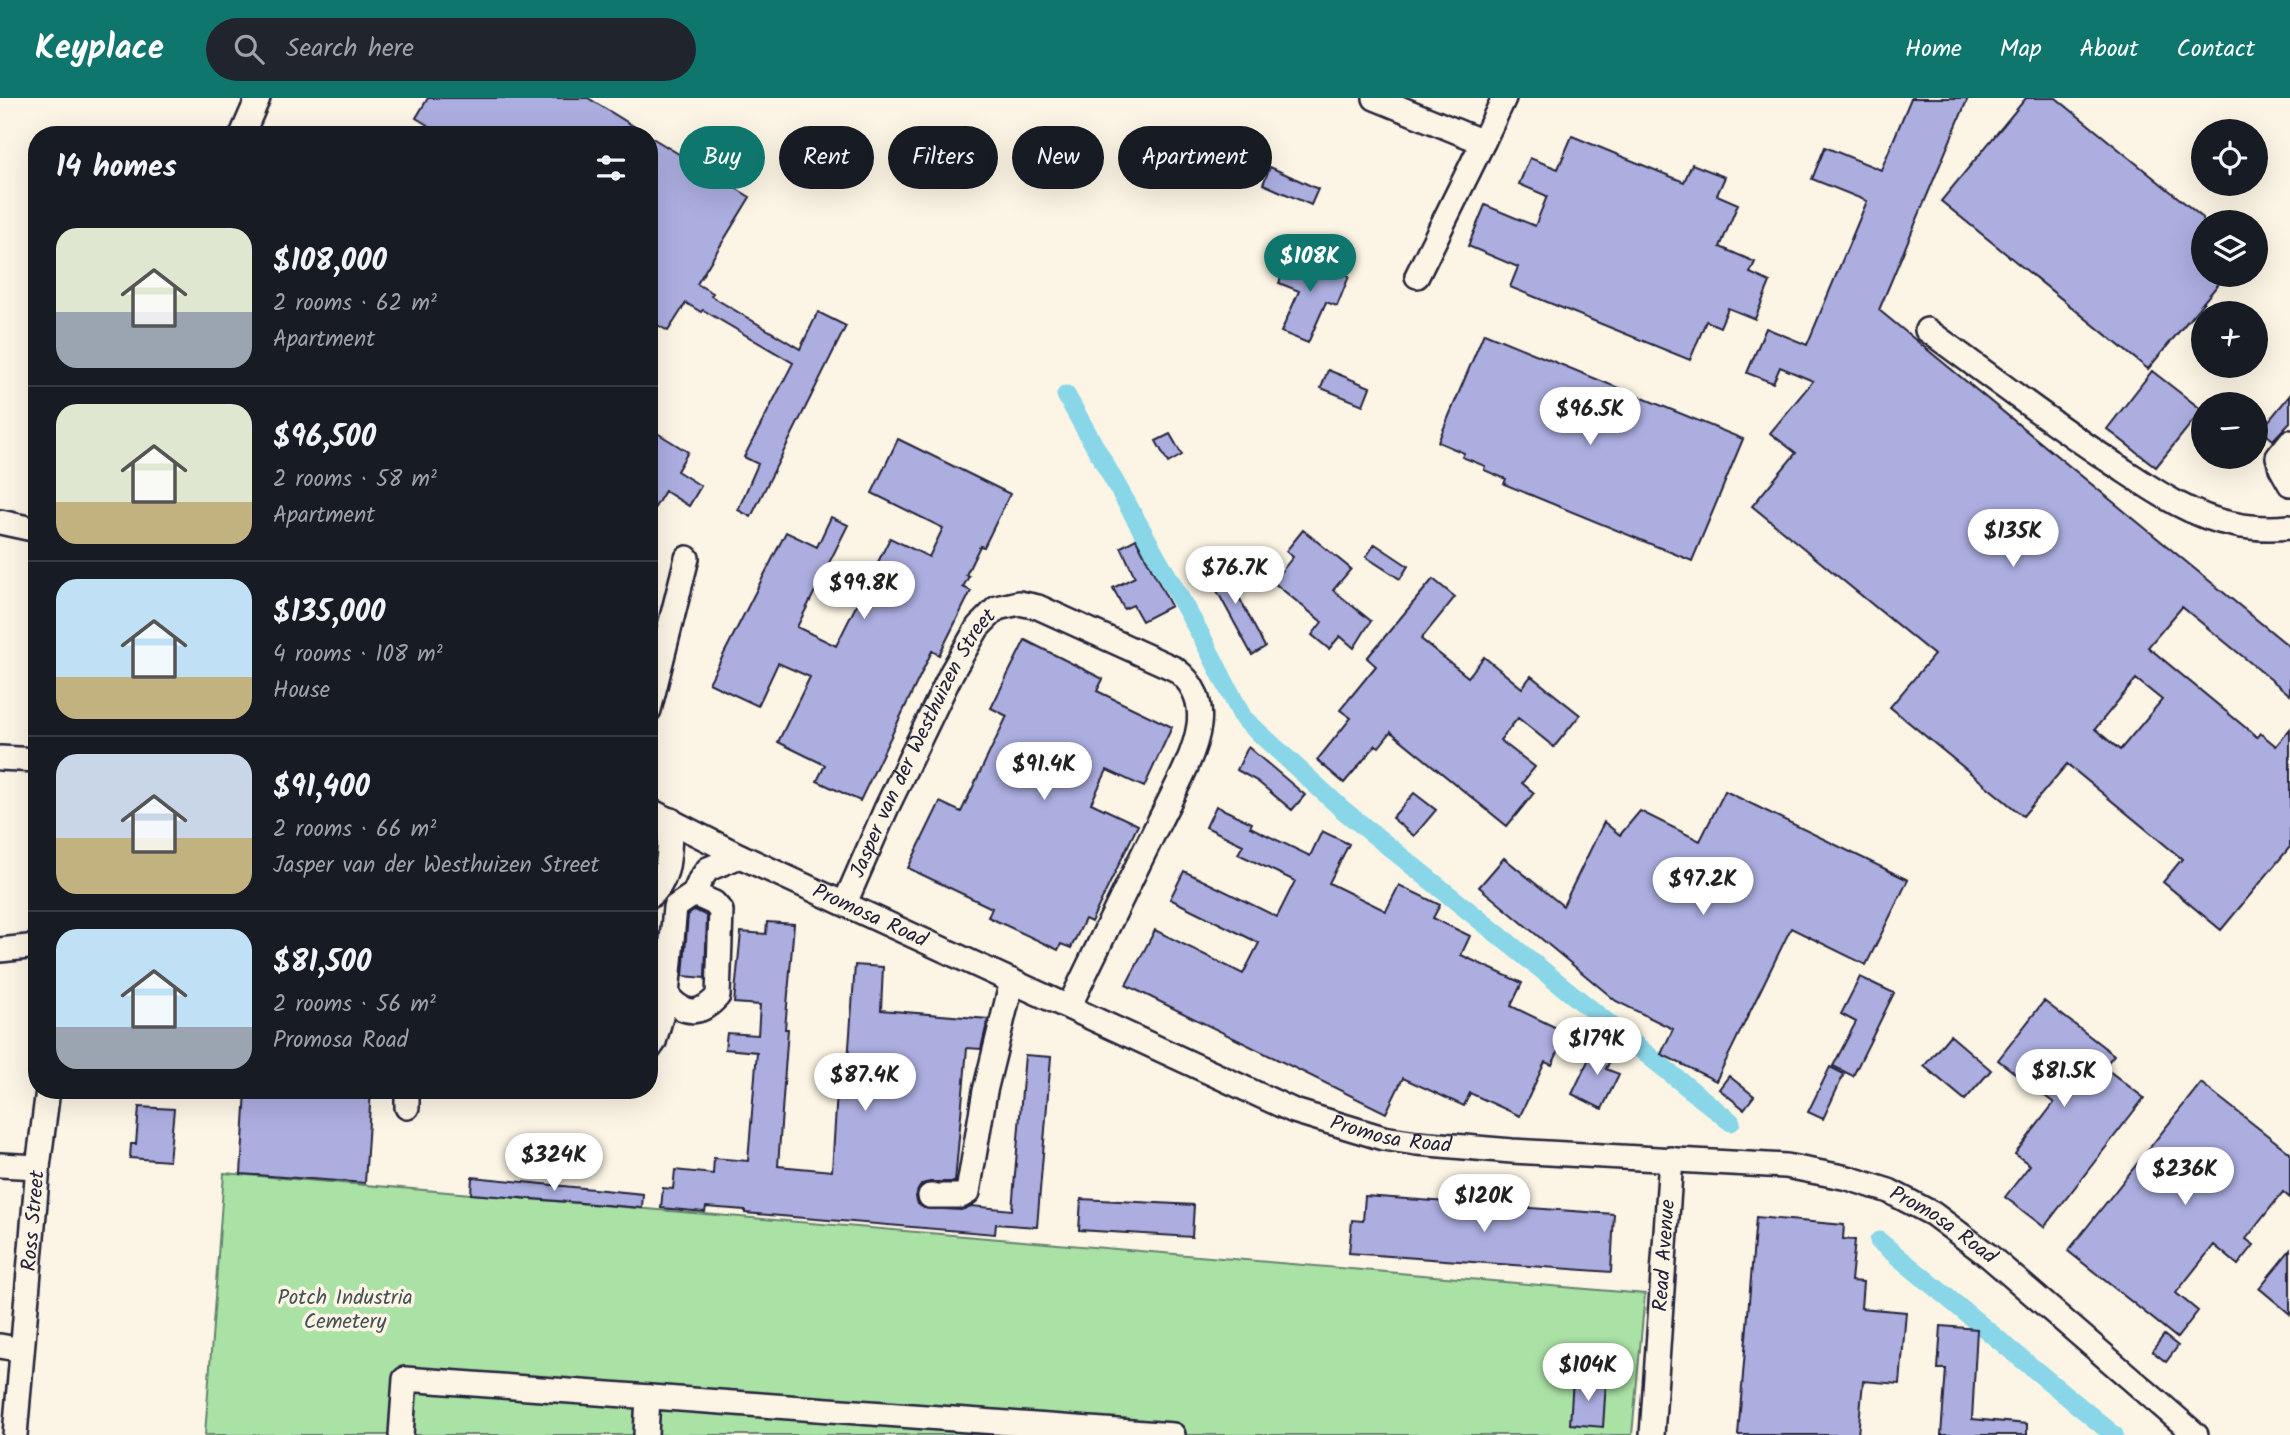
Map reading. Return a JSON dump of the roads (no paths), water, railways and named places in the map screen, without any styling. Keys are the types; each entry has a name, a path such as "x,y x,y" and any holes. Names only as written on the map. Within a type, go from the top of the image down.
{"street":[{"path":"246,126 258,98"},
{"path":"1375,98 1483,142"},
{"path":"1417,276 1504,98"},
{"path":"1927,330 2079,441 2149,487 2198,513 2231,524 2273,529 2290,527"},
{"path":"2290,442 2278,457 2290,484"},
{"path":"0,522 28,528"},
{"path":"658,674 687,558"},
{"name":"Jasper van der Westhuizen Street","path":"845,904 886,809 952,672 986,618 997,608 1019,603 1038,607 1093,631 1175,669 1183,676 1198,699 1199,724 1172,794 1069,1007"},
{"path":"0,758 28,760"},
{"name":"Promosa Road","path":"658,814 740,856 1294,1111 1383,1138 1512,1152 1786,1166 1848,1178 1889,1191 1933,1214 1989,1256 2196,1435"},
{"path":"658,890 667,875 671,820"},
{"path":"658,1028 667,995 675,906 694,894 708,869 740,856"},
{"path":"667,995 677,1008 695,1012 709,1006 718,996 721,911 714,903 694,894"},
{"path":"0,950 28,947"},
{"path":"930,1196 961,1196 968,1192 985,1091 1013,981"},
{"name":"Ross Street","path":"15,1435 11,1348 47,1099"},
{"name":"Read Avenue","path":"1652,1435 1671,1159"},
{"path":"0,1164 38,1167"},
{"path":"401,1435 405,1379 1173,1435"},
{"path":"646,1435 648,1397"}],"waterway":[{"path":"1066,395 1203,639 1243,718 1342,809 1731,1122"},
{"path":"1879,1241 2114,1435"}],"park label":[{"name":"Potch Industria Cemetery","path":"345,1310"}]}
